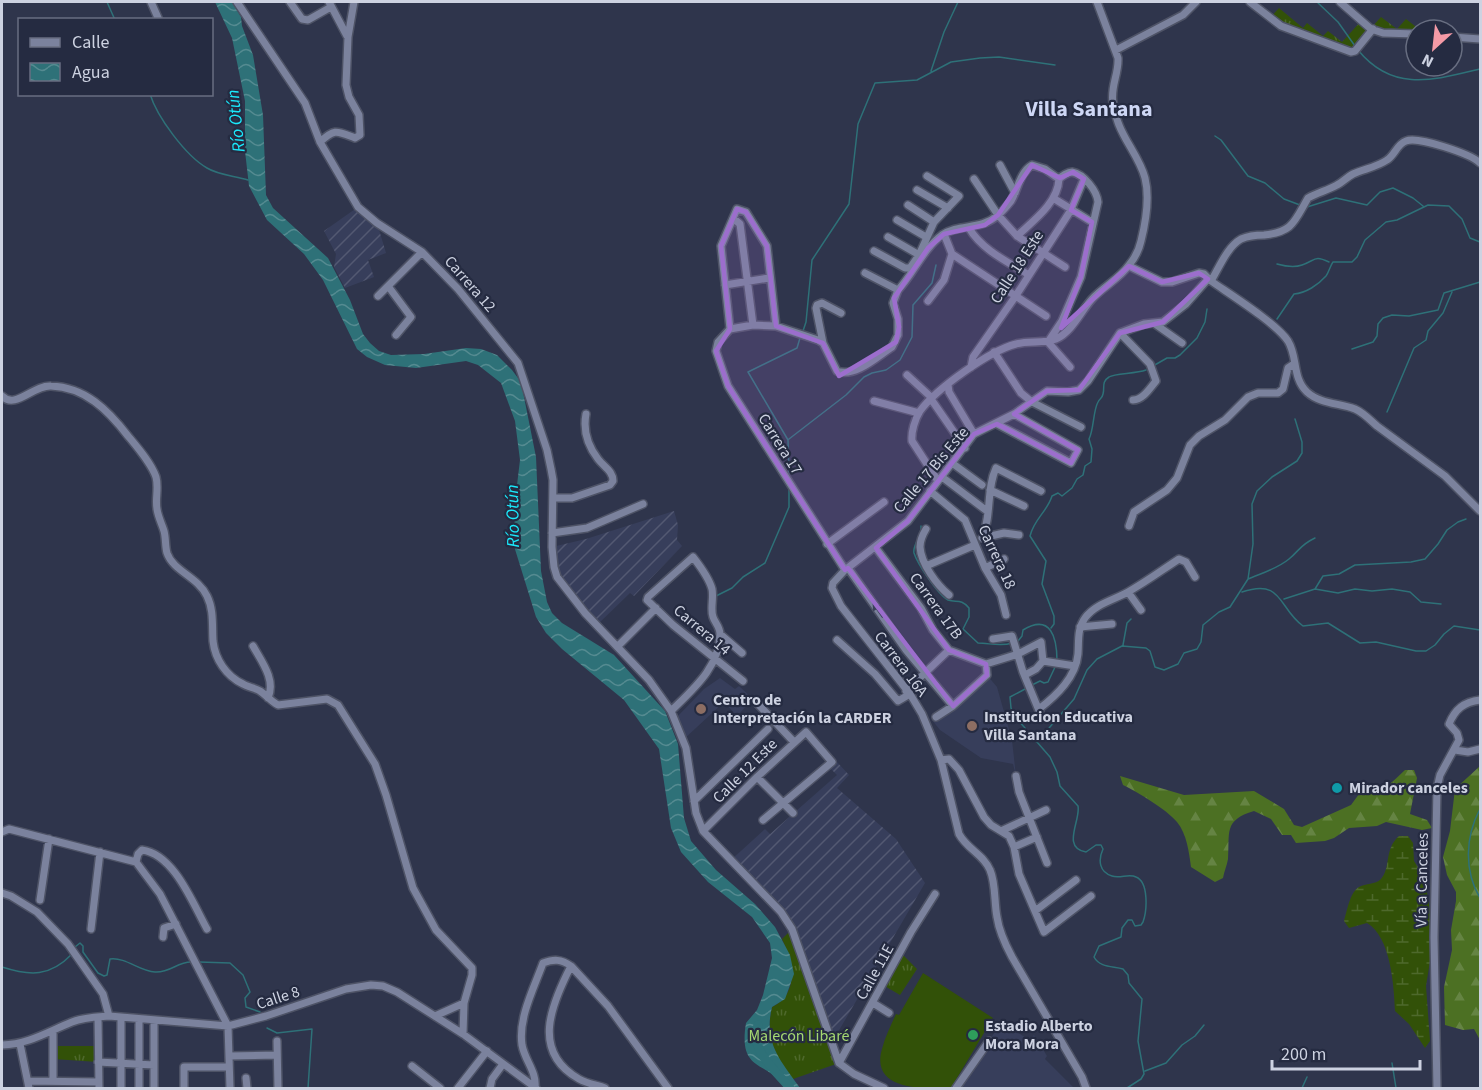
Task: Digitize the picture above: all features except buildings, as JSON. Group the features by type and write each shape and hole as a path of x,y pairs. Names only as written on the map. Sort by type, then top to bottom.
{"street":[{"path":"151,2 158,18"},
{"name":"Carrera 12","path":"237,2 305,103 320,142 358,207 422,252 458,289 518,363 547,450 553,480 552,533 554,567 557,577 578,605 650,680 671,711 686,748 694,801 703,831"},
{"path":"291,2 302,19 308,20 330,4 348,37"},
{"path":"320,142 336,131 355,138 360,135 359,115 348,97 346,85 348,37 354,2"},
{"path":"1116,50 1183,15 1196,2"},
{"path":"1250,2 1281,26 1353,52 1373,30"},
{"path":"1340,2 1373,30 1383,33 1404,34"},
{"path":"987,511 940,479 912,441 919,413 931,398 996,351 1017,343 1048,342 1058,338 1069,329 1092,299 1129,266 1140,244 1147,190 1138,162 1119,125 1113,99 1113,87 1119,67 1116,50 1100,3"},
{"path":"1464,38 1480,39"},
{"path":"1133,400 1142,397 1156,381 1150,364 1120,333 1144,324 1163,322 1174,316 1210,280 1233,245 1241,239 1281,233 1302,211 1308,198 1336,186 1351,175 1385,162 1407,140 1416,140 1455,151 1480,163"},
{"path":"1000,165 1015,193"},
{"path":"873,251 908,269 944,234 985,225 998,215 1010,203 1024,174 1032,165 1045,169 1059,179"},
{"path":"1017,236 1037,218 1053,198 1059,179 1069,172 1084,179 1097,195 1098,202 1081,277 1062,321 1048,342"},
{"path":"841,313 822,303 817,305 823,343 837,371 845,374 853,371 892,347 898,335 898,319 893,303 898,290 921,256 926,237 934,222 958,198 958,195 927,176"},
{"path":"974,179 998,215 1017,236 1065,267"},
{"name":"Calle 18 Este","path":"971,367 973,357 1071,210 1084,179"},
{"path":"917,190 948,208"},
{"path":"1053,198 1092,222"},
{"path":"908,205 934,222"},
{"path":"776,326 767,246 760,238 752,220 741,209 735,211 721,246 730,329 753,325 776,326 823,343"},
{"path":"733,218 740,224 753,325"},
{"path":"897,220 926,237"},
{"path":"969,228 975,238 986,247 1029,275"},
{"path":"944,234 952,254 1046,316"},
{"path":"888,237 921,256"},
{"path":"378,296 422,252"},
{"path":"928,301 944,280 952,254"},
{"path":"1129,266 1162,282 1172,282 1199,273 1204,274 1281,332 1290,344 1297,377 1307,392 1320,400 1356,410 1367,416 1377,426 1445,476 1480,511"},
{"path":"864,273 898,290"},
{"path":"725,285 769,278"},
{"path":"388,286 411,317 396,335"},
{"path":"1155,324 1182,343"},
{"name":"Carrera 17","path":"730,329 718,342 716,351 728,386 827,544 906,650 953,706"},
{"name":"Calle 17 Bis Este","path":"832,588 836,579 846,569 908,521 974,435 998,424 1047,391 1079,390 1088,381 1120,333"},
{"path":"984,340 996,351 1021,393 1032,402 1081,427"},
{"path":"1048,342 1070,367"},
{"path":"1129,526 1134,513 1167,490 1178,478 1190,446 1199,436 1226,420 1248,397 1258,393 1278,393 1283,389 1288,368 1294,364"},
{"path":"907,375 931,398 965,448"},
{"path":"948,385 949,392 974,435"},
{"path":"2,396 12,402 34,389 50,386 76,391 92,398 127,434 156,476 157,509 164,533 166,551 170,560 200,584 207,596 212,612 214,644 220,663 232,677 259,691 278,705 331,700 338,705 349,720 375,764 413,888 436,930 472,968 464,1003 463,1034"},
{"path":"874,401 919,413"},
{"path":"553,498 572,498 613,482 611,472 598,459 589,442 584,425 586,414"},
{"path":"998,424 1071,464 1078,450 1014,414"},
{"path":"952,463 982,485"},
{"path":"1019,535 1004,533 982,538 995,470 998,467 1041,491"},
{"path":"990,490 1024,506"},
{"name":"Carrera 18","path":"930,491 963,518 1001,595 1006,615"},
{"path":"827,544 884,502"},
{"path":"552,533 587,528 644,504"},
{"path":"926,529 920,544 927,566 940,588 949,596"},
{"path":"927,566 975,544"},
{"name":"Carrera 17B","path":"876,548 949,650 986,664"},
{"name":"Carrera 14","path":"720,634 718,624 713,617 712,590 693,557 647,598 714,660 743,681"},
{"path":"986,568 1004,559"},
{"path":"993,639 1012,636 1024,675 1039,711 1061,689 1075,666 1080,627 1090,613 1179,559 1186,562 1195,577"},
{"name":"Carrera 16A","path":"832,588 841,606 908,692 922,714 941,760 959,834 964,843 985,860 990,871 997,919 1003,938 1082,1077 1086,1089"},
{"path":"1128,592 1140,610"},
{"path":"618,646 656,608"},
{"path":"1080,627 1112,624"},
{"path":"671,711 704,676 714,660 720,634 742,653"},
{"path":"837,640 875,674 893,697 901,702 949,650"},
{"path":"936,717 953,706 987,675 986,664 1018,654 1041,642 1043,661 1036,669 1024,675"},
{"path":"253,646 269,676 272,690 268,699"},
{"path":"1043,661 1075,666"},
{"path":"1480,700 1463,705 1454,712 1449,724 1459,740 1455,750 1468,752 1480,748"},
{"path":"757,704 794,742"},
{"path":"694,801 768,729"},
{"name":"Calle 12 Este","path":"703,831 806,732 832,762 783,803"},
{"name":"Vía a Canceles","path":"1437,1089 1434,937 1437,788 1440,775 1455,750"},
{"path":"941,760 949,759 959,770 984,817 1009,836 1014,847 1019,874 1044,932 1091,896"},
{"path":"1016,776 1019,792 1047,863"},
{"path":"757,777 793,813"},
{"path":"763,820 783,803"},
{"path":"1001,831 1046,810"},
{"path":"2,832 9,829 136,861 160,894 228,1026 230,1089"},
{"path":"703,831 781,912 792,929 839,1063 854,1074 883,1088"},
{"path":"1014,847 1036,837"},
{"path":"40,900 50,839"},
{"path":"136,861 142,850 149,851 158,855 171,867 207,929"},
{"path":"91,929 100,852"},
{"path":"1035,911 1076,880"},
{"path":"2,893 37,912 68,944 103,994 109,1016"},
{"name":"Calle 11E","path":"839,1063 911,932 935,894"},
{"path":"163,937 165,925 176,924"},
{"path":"536,1088 536,1078 522,1045 522,1024 543,963 552,960 564,961 571,966 608,1006 668,1089"},
{"path":"571,966 557,993 548,1027 550,1045 557,1060 567,1071 586,1083 605,1089"},
{"name":"Calle 8","path":"2,1045 20,1044 74,1021 109,1016 228,1026 266,1016 346,988 371,985 383,986 397,992 463,1034 536,1088"},
{"path":"435,1016 464,1003"},
{"path":"873,1003 889,1013"},
{"path":"20,1044 28,1085 53,1082 99,1085 98,1017"},
{"path":"121,1089 122,1017"},
{"path":"139,1019 139,1089"},
{"path":"154,1021 154,1089"},
{"path":"52,1031 53,1082"},
{"path":"277,1041 278,1089"},
{"path":"956,1089 989,1041"},
{"path":"458,1089 487,1051"},
{"path":"229,1056 277,1055"},
{"path":"98,1062 154,1065"},
{"path":"490,1089 492,1079 503,1064"},
{"path":"412,1066 440,1089"},
{"path":"184,1089 184,1067 229,1067"},
{"path":"246,1078 247,1089"}],"highlighted area":[{"path":"1032,165 1060,178 1073,172 1084,179 1071,210 1092,222 1081,277 1061,328 1129,266 1162,282 1199,273 1208,279 1163,322 1120,333 1079,390 1047,391 1014,414 1078,450 1071,463 997,424 974,434 908,521 876,548 949,650 986,664 987,675 953,706 848,568 845,570 728,386 716,351 730,329 721,246 737,209 746,212 767,246 776,326 823,343 839,376 896,342 899,327 894,298 928,248 944,234 985,225 998,215"}],"shaded area":[{"path":"358,207 377,223 386,253 368,260 374,277 345,288 334,267 336,254 324,231"},
{"path":"674,511 678,525 677,540 682,546 634,596 630,593 597,625 557,577 552,547 586,539"},
{"name":"Institucion Educativa Villa Santana","path":"987,675 997,687 1012,740 1016,776 1013,764 981,758 940,730 932,720"},
{"name":"Centro de Interpretación la CARDER","path":"720,678 735,689 739,686 753,699 737,716 724,702 683,740 675,719 704,689"},
{"path":"837,762 849,775 837,788 896,839 925,883 831,1044 792,929 781,912 730,861 765,829 770,834 837,775 830,768"},
{"path":"1002,1022 1029,1040 1034,1035 1047,1056 1045,1059 1074,1088 956,1088"}],"green space":[{"path":"1279,8 1303,28 1307,23 1323,36 1328,31 1342,42 1362,20 1371,28 1381,17 1397,29 1404,21 1404,33 1373,30 1355,51 1270,18"},
{"path":"1480,766 1480,1040 1474,1029 1463,1030 1445,1025 1444,987 1452,950 1451,930 1456,892 1447,875 1443,857 1450,831 1455,789"},
{"path":"1405,770 1414,770 1417,778 1410,814 1427,820 1432,828 1422,830 1386,822 1377,826 1349,828 1325,841 1296,843 1291,835 1282,835 1271,819 1254,811 1233,823 1230,829 1228,859 1223,878 1215,882 1191,867 1185,838 1177,822 1159,807 1123,785 1120,776 1184,795 1254,791 1284,809 1294,825 1302,827 1351,805 1362,790 1369,785 1379,788 1388,785"},
{"path":"1399,836 1408,836 1413,843 1414,861 1424,877 1429,903 1432,949 1426,986 1430,1041 1425,1048 1409,1024 1395,1011 1390,963 1381,939 1367,923 1349,928 1344,921 1349,902 1356,889 1379,881 1384,875 1389,852"},
{"name":"Malecón Libaré","path":"792,929 839,1063 793,1079 781,1063 773,1046 770,1027 772,1007 787,994 790,985 791,967 782,939"},
{"path":"901,953 917,969 900,995 883,985"},
{"path":"923,973 993,1018 951,1088 913,1087 901,1084 891,1080 884,1073 880,1062 883,1045 896,1014 899,1015"},
{"path":"52,1046 98,1046 98,1062 53,1059"}],"water":[{"name":"Río Otún","path":"215,2 232,2 241,17 253,55 263,115 266,195 273,208 328,258 350,300 363,334 370,343 379,351 391,355 424,354 466,348 481,349 497,355 521,382 536,457 541,571 547,602 552,613 562,623 614,655 665,711 678,744 684,818 691,841 716,870 755,904 775,927 790,955 794,974 785,999 772,1007 770,1031 780,1060 800,1088 785,1088 778,1079 755,1063 746,1050 746,1023 757,1010 763,995 772,958 770,943 752,917 708,882 681,852 671,828 659,749 624,700 562,649 546,633 536,617 514,546 515,502 520,460 515,421 501,383 478,365 466,361 416,368 385,365 367,357 357,349 323,280 304,254 267,220 249,186 245,151 245,101 232,38"}],"waterway":[{"path":"107,2 114,18"},
{"path":"931,71 944,32 958,2"},
{"path":"1317,2 1338,22 1355,46"},
{"path":"1358,50 1371,64 1385,73 1400,78 1430,79 1480,69"},
{"path":"803,331 806,322 812,260 849,204 858,124 875,83 917,80 951,62 980,58 999,57 1055,65"},
{"path":"151,96 159,114 190,155 216,172 248,180"},
{"path":"1215,136 1221,140 1248,176 1265,183 1284,199 1300,205"},
{"path":"1307,207 1336,198 1367,205 1380,192 1393,188 1423,206"},
{"path":"1277,319 1294,294 1307,290 1319,282 1326,276 1333,262 1352,262 1365,240 1386,222 1397,220 1428,205 1449,206 1462,219 1470,238 1480,242"},
{"path":"1277,264 1296,266 1315,259 1329,262"},
{"path":"789,439 846,395 864,377 886,370 900,360 912,337 913,305 932,283 936,265"},
{"path":"1352,349 1373,342 1377,336 1378,324 1383,318 1438,310 1444,293 1480,282"},
{"path":"1387,412 1414,348 1426,340 1428,331 1443,313 1452,292"},
{"path":"1153,366 1167,358 1180,355 1197,338 1205,322 1207,309"},
{"path":"789,475 788,440 748,372 797,348 800,338"},
{"path":"1051,628 1054,624 1054,616 1042,584 1046,561 1030,536 1032,530 1052,496 1058,493 1062,496 1072,488 1077,479 1083,475 1085,466 1091,462 1092,449 1089,439 1096,406 1103,396 1105,381 1112,376 1146,370"},
{"path":"1037,742 1074,699 1087,670 1097,659 1122,646 1146,648 1150,651 1155,667 1164,670 1178,664 1184,653 1197,649 1201,642 1203,625 1219,612 1230,607 1248,579 1253,544 1252,504 1257,491 1272,477 1297,461 1302,453 1302,442 1295,419"},
{"path":"716,596 732,588 743,577 765,563 789,507 789,488"},
{"path":"1315,589 1323,576 1339,574 1355,565 1425,559 1447,530 1466,519"},
{"path":"921,526 921,532"},
{"path":"1248,579 1280,566 1303,545 1315,538"},
{"path":"918,539 914,553 934,586 948,600 961,602 969,608 969,617 963,629 978,643 999,645 1012,643"},
{"path":"1242,592 1255,589 1273,592 1303,626 1328,623 1360,643 1376,642 1426,651 1454,626 1480,630"},
{"path":"1284,599 1315,589 1338,593 1355,589 1372,591 1392,589 1410,592 1421,602 1441,604"},
{"path":"1123,645 1127,623 1131,619"},
{"path":"1018,641 1023,630 1040,624 1046,626 1054,637 1057,661"},
{"path":"1032,685 1040,681 1048,682 1056,665"},
{"path":"1027,688 1010,697 1011,708 1025,728 1028,737 1037,742 1050,757 1060,786 1078,806 1073,839 1075,845 1086,852 1096,845 1101,845 1103,849 1100,861 1104,872 1115,877 1136,877 1145,891 1145,911 1141,925 1135,926 1132,920 1128,920 1122,928 1121,937 1099,946 1094,957 1103,965 1123,969 1128,975 1129,983 1142,999 1138,1041 1144,1074 1141,1079 1127,1088"},
{"path":"1480,809 1471,831 1468,854 1471,877 1480,898"},
{"path":"75,947 80,943 83,946 83,952 98,973 104,976 107,975 110,959 122,960 155,972 191,962"},
{"path":"2,967 31,973 48,971 64,962 72,954"},
{"path":"199,962 230,963 243,975 250,992 245,998 246,1007 260,1012"},
{"name":"Río Otún","path":"758,1025 756,1034 760,1051 790,1088"},
{"path":"1145,1071 1166,1063 1204,1025"},
{"path":"267,1028 277,1033 312,1029 308,1088"},
{"path":"1392,1063 1396,1088"},
{"path":"1302,1088 1307,1077"}],"place":[{"name":"Centro de Interpretación la CARDER","path":"701,709"},
{"name":"Institucion Educativa Villa Santana","path":"972,726"},
{"name":"Mirador canceles","path":"1337,788"},
{"name":"Estadio Alberto Mora Mora","path":"973,1035"}],"district":[{"name":"Villa Santana","path":"1089,109"}]}
